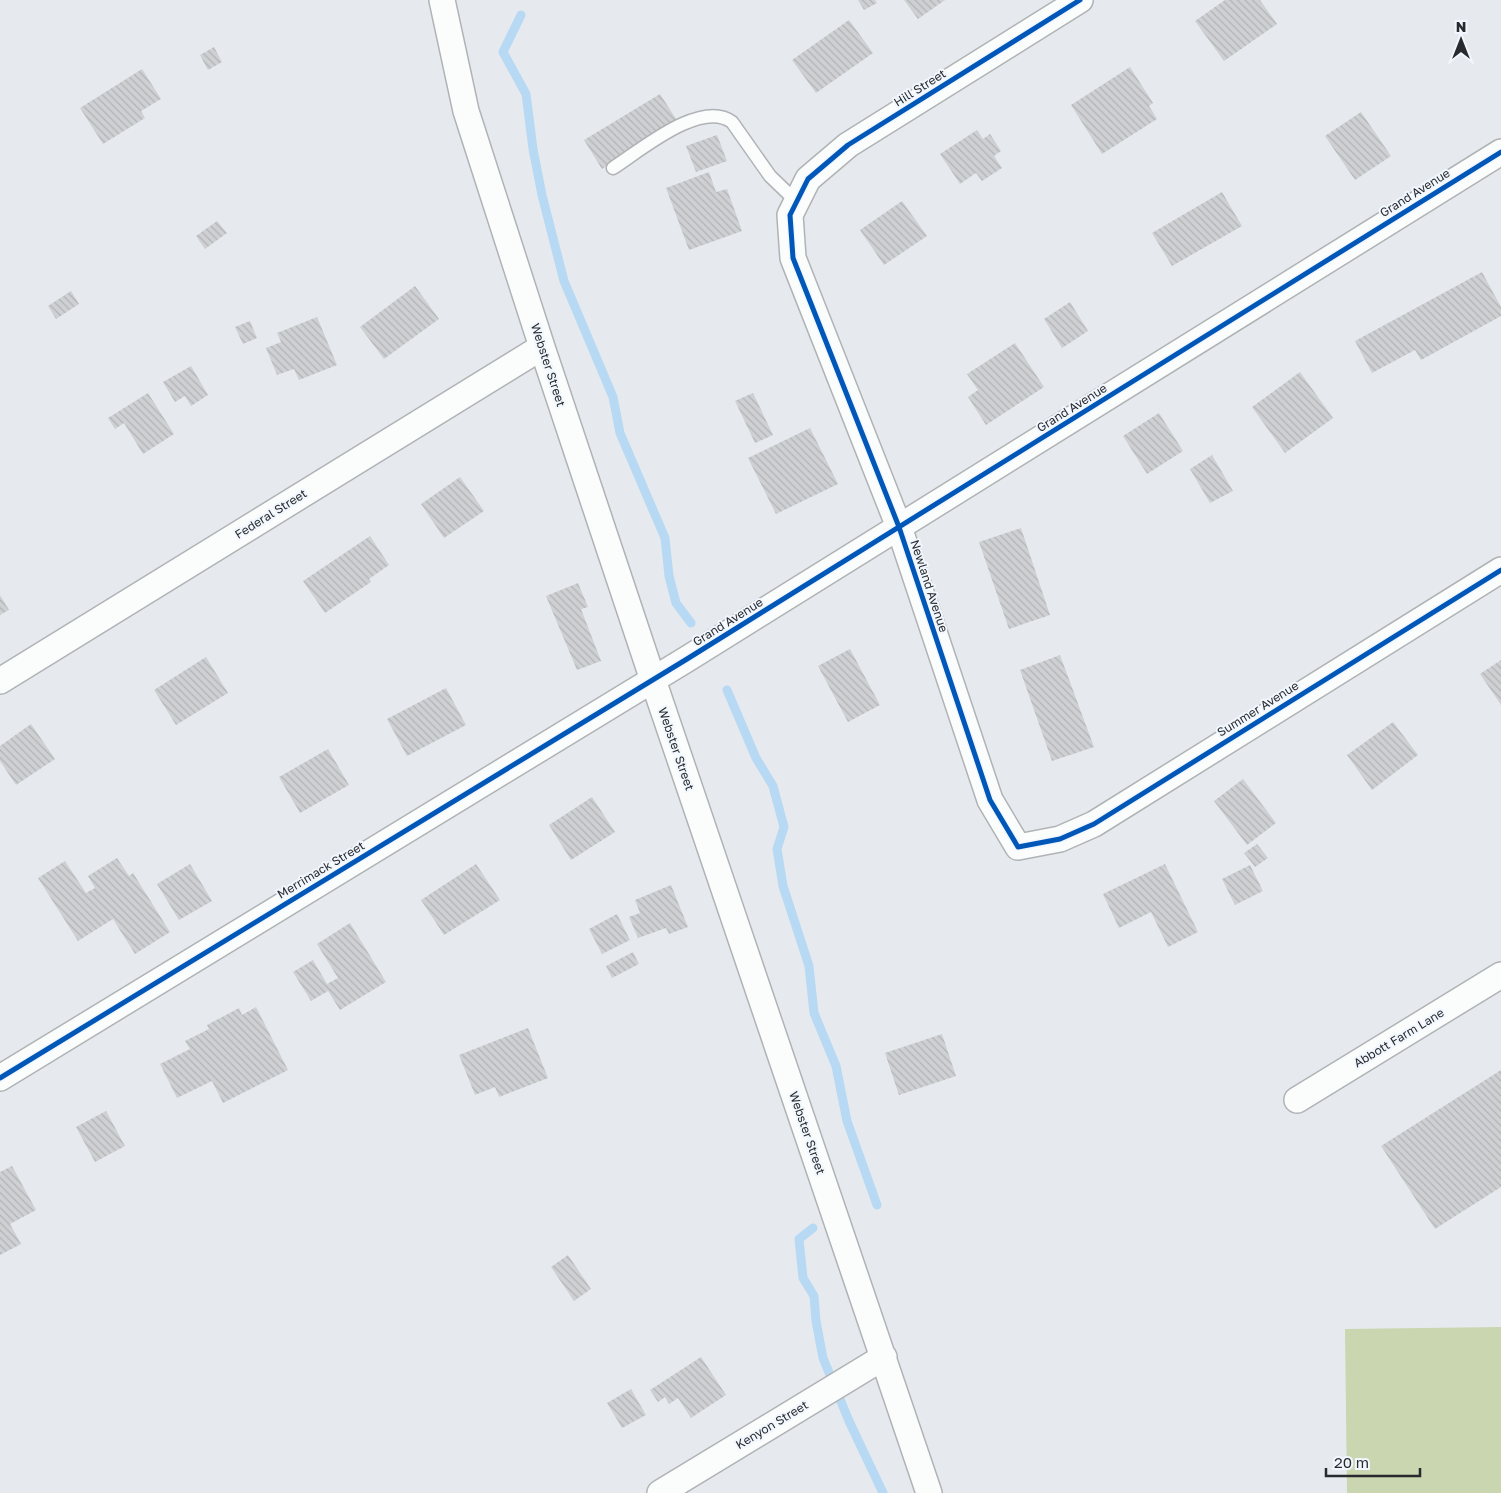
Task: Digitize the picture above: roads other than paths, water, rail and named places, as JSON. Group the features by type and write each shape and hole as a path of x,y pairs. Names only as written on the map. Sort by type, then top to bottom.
{"street":[{"name":"Webster Street","path":"442,0 466,111 542,347 652,680 929,1493"},
{"name":"Hill Street","path":"794,209 808,180 848,145 1080,0"},
{"name":"Grand Avenue","path":"652,680 1501,152"},
{"name":"Newland Avenue","path":"794,209 794,258 899,527 990,800 1018,847"},
{"name":"Federal Street","path":"0,681 542,347"},
{"name":"Summer Avenue","path":"1018,847 1060,839 1094,824 1501,570"},
{"name":"Merrimack Street","path":"0,1078 652,680"},
{"name":"Abbott Farm Lane","path":"1296,1100 1501,975"},
{"name":"Kenyon Street","path":"660,1493 884,1357"}],"lane":[{"path":"613,168 677,126 701,116 725,117 732,122 794,209"}],"waterway":[{"path":"521,15 503,52 526,94 533,149 542,195 564,281 613,397 620,433 665,538 669,576 676,603 691,623"},
{"path":"727,690 756,758 773,786 784,827 777,849 783,886 809,966 814,1013 836,1066 847,1121 877,1205"},
{"path":"813,1228 799,1239 803,1278 814,1296 816,1321 823,1358 849,1421 883,1493"}]}
